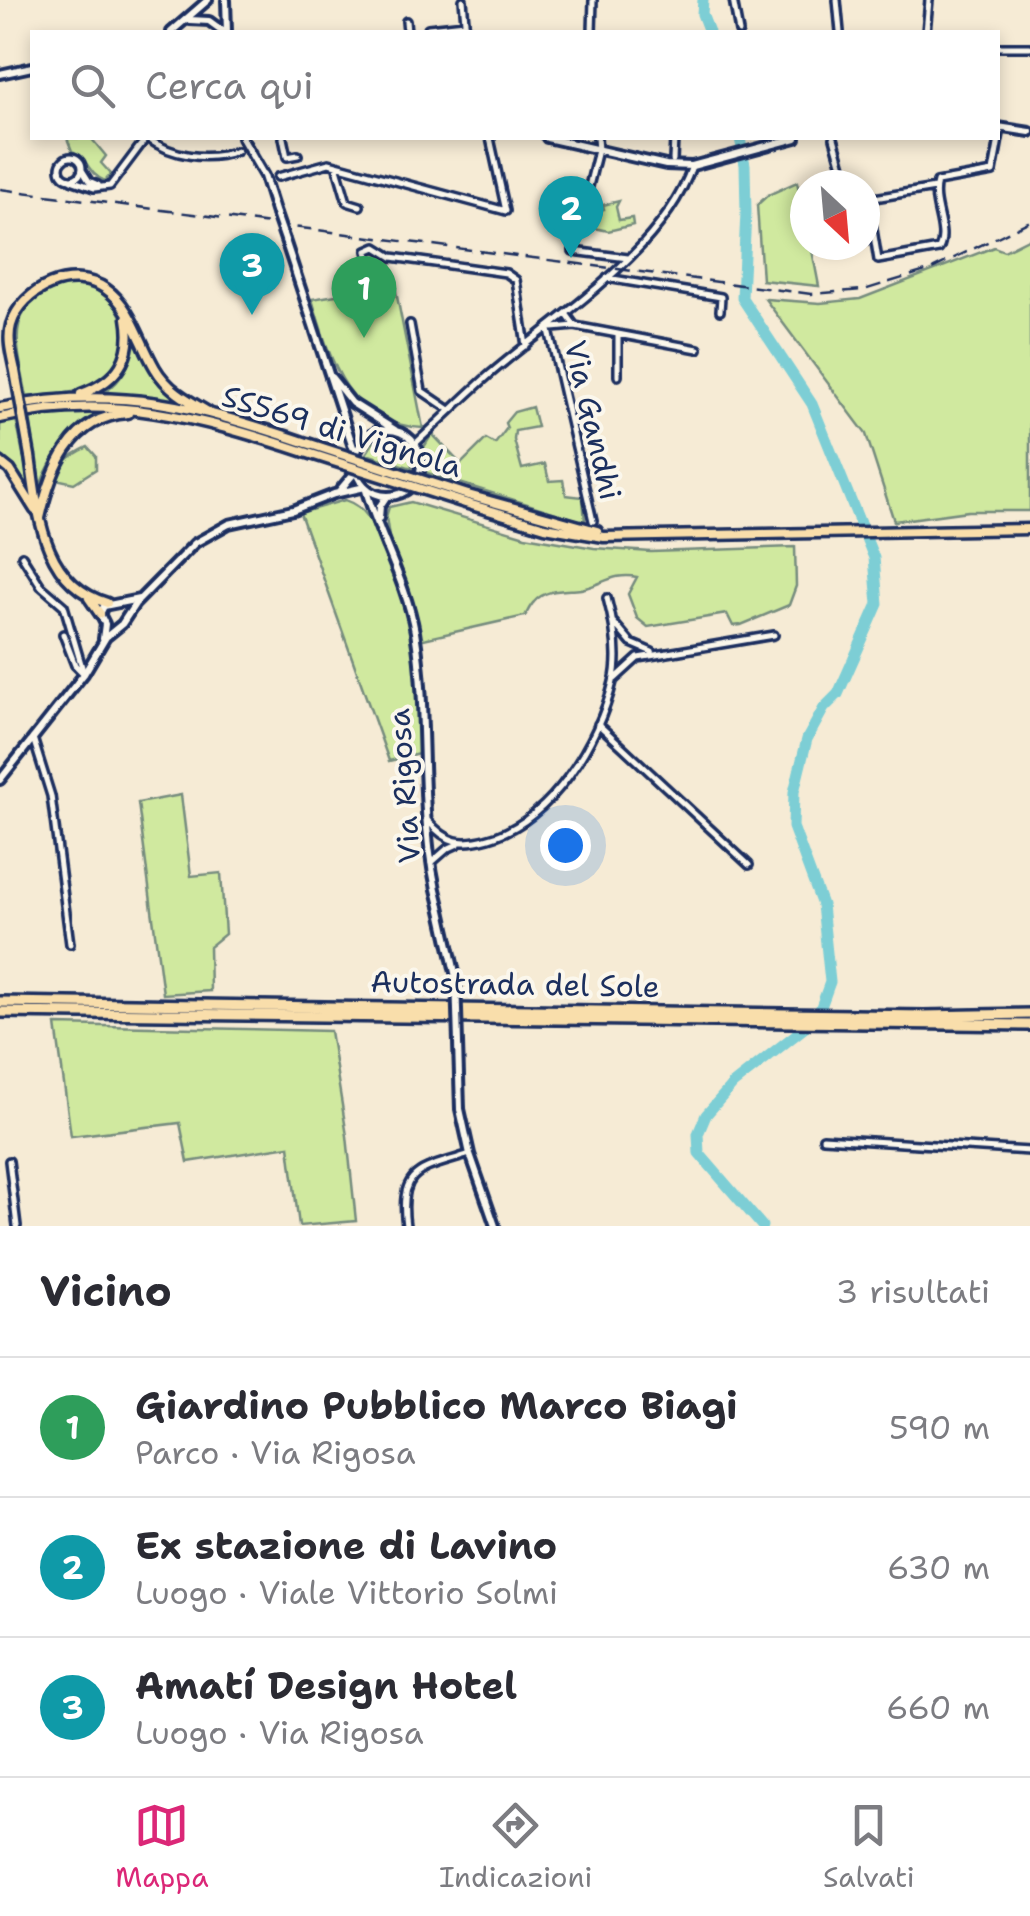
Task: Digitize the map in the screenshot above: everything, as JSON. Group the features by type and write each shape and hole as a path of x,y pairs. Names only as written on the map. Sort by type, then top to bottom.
{"highway":[{"path":"100,614 55,564 45,542 10,344 11,326 21,304 41,287 70,280 106,288 126,314 155,370 168,386 208,412"},
{"path":"77,396 115,378 121,368 128,356 126,314"},
{"name":"SS569 di Vignola","path":"0,408 77,396 150,400 208,412 306,448"},
{"name":"SS569 di Vignola","path":"0,418 95,406 159,410 306,448 466,499 598,532 666,536 1030,529"},
{"path":"40,518 50,476 59,456 76,435 98,420 118,413 159,410"},
{"path":"0,462 22,486 40,518"},
{"path":"86,595 107,603"},
{"name":"Autostrada del Sole","path":"0,1002 1030,1014"},
{"name":"Autostrada del Sole","path":"0,1012 1030,1025"}],"main road":[{"path":"172,30 208,0"},
{"path":"226,0 226,30"},
{"path":"184,22 209,20 223,30"},
{"path":"0,74 30,67"},
{"path":"1000,128 1030,132"},
{"path":"243,140 264,176 356,456 352,480 334,494"},
{"path":"556,140 666,165 692,166 789,140"},
{"path":"2,776 84,674 102,642 192,546 219,528 365,487 386,496 404,492 418,478 421,460 415,444 352,403 324,364"},
{"path":"356,456 362,443 374,434 399,432"},
{"path":"356,471 365,487"},
{"name":"Via Rigosa","path":"365,487 406,592 414,631 429,866 456,977 460,1109 470,1154 495,1226"},
{"path":"378,522 386,496"},
{"path":"102,642 104,624 100,614 107,603 140,598"},
{"path":"119,603 126,617"},
{"path":"104,624 116,628"}],"street":[{"path":"428,28 465,28 462,0"},
{"path":"592,30 594,0"},
{"path":"734,0 739,30"},
{"path":"837,0 840,30"},
{"path":"926,30 929,0"},
{"path":"406,21 407,30"},
{"path":"1000,47 1030,47"},
{"path":"106,188 89,180 76,159 64,160 61,172 72,180 106,188 116,182 146,140"},
{"path":"151,140 169,150 194,156 218,158 236,151"},
{"path":"284,140 288,156 298,155"},
{"path":"278,177 330,163 506,211 490,140"},
{"path":"597,140 573,251 628,258"},
{"path":"674,140 674,160"},
{"path":"835,140 846,170"},
{"path":"880,252 882,260 939,249 943,239 937,182 994,172 998,140"},
{"path":"336,164 347,202 360,206"},
{"path":"415,444 628,258 685,186 692,166"},
{"path":"72,180 82,170"},
{"path":"880,197 935,188"},
{"path":"369,258 367,250 376,247 392,257 506,273 516,280 526,346"},
{"path":"611,257 617,267"},
{"path":"606,278 722,297 720,311"},
{"path":"566,315 576,326"},
{"path":"410,324 422,391 451,410"},
{"path":"549,329 576,326 698,349"},
{"name":"Via Gandhi","path":"549,329 593,521"},
{"path":"618,334 618,376"},
{"path":"22,556 41,586 64,606 84,674"},
{"path":"607,598 613,621 614,681"},
{"path":"613,621 632,643 655,653"},
{"path":"64,634 75,665 84,674"},
{"path":"429,866 446,848 494,837 538,810 573,771 614,681 629,664 655,653 774,635"},
{"path":"597,723 749,865"},
{"path":"34,738 51,796 70,944"},
{"path":"425,817 448,839 460,844"},
{"path":"823,1138 1030,1150"},
{"path":"406,1226 402,1199 410,1179 470,1154"},
{"path":"10,1161 17,1226"},
{"path":"0,1173 11,1172"}],"green space":[{"path":"68,140 93,140 106,156 101,163 111,174 105,181 72,151"},
{"path":"790,185 790,260 814,260 819,286 762,280 757,205"},
{"path":"619,201 619,220 632,218 633,225 608,231 586,226 589,212"},
{"path":"1030,238 1030,511 968,511 894,521 866,434 765,299 820,303 860,299 994,247 1004,251"},
{"path":"375,250 389,256 423,428 397,424 359,402 335,366 312,299 372,289 366,257"},
{"path":"66,285 89,286 110,300 126,335 122,360 97,385 74,392 27,397 18,344 22,315 45,293"},
{"path":"133,331 159,380 184,401 102,394 127,367"},
{"path":"532,407 537,427 515,431 522,469 545,464 549,481 563,480 566,495 583,497 585,522 424,472 424,447 432,434 461,464 486,439 495,444 514,412"},
{"path":"108,412 65,443 50,463 39,489 30,417"},
{"path":"16,419 30,489 0,458 0,423"},
{"path":"387,439 405,446 412,468 366,454 373,443"},
{"path":"88,447 96,456 96,469 74,483 56,479 63,464"},
{"path":"345,500 365,513 381,548 390,544 386,517 389,507 411,502 525,536 594,548 651,552 795,547 796,586 789,605 741,625 733,626 727,614 648,627 637,618 628,594 637,577 622,576 581,589 544,594 525,616 419,640 423,753 389,761 300,513"},
{"path":"181,795 191,876 221,873 225,934 209,947 210,991 163,994 138,803"},
{"path":"56,1025 330,1031 356,1221 299,1226 289,1146 188,1162 180,1123 71,1136"}],"waterway":[{"path":"703,0 702,14 708,30"},
{"path":"740,140 746,212 742,298 812,404 874,558 878,604 838,694 824,708 807,739 794,792 793,827 822,905 830,982 817,1018 733,1084 706,1115 698,1134 699,1153 762,1226"}],"railway":[{"path":"0,189 811,294 864,290 932,269 1030,221"}],"place":[{"name":"Ex stazione di Lavino","path":"571,258"},
{"name":"Amatí Design Hotel","path":"252,315"},
{"name":"Giardino Pubblico Marco Biagi","path":"364,338"}]}
